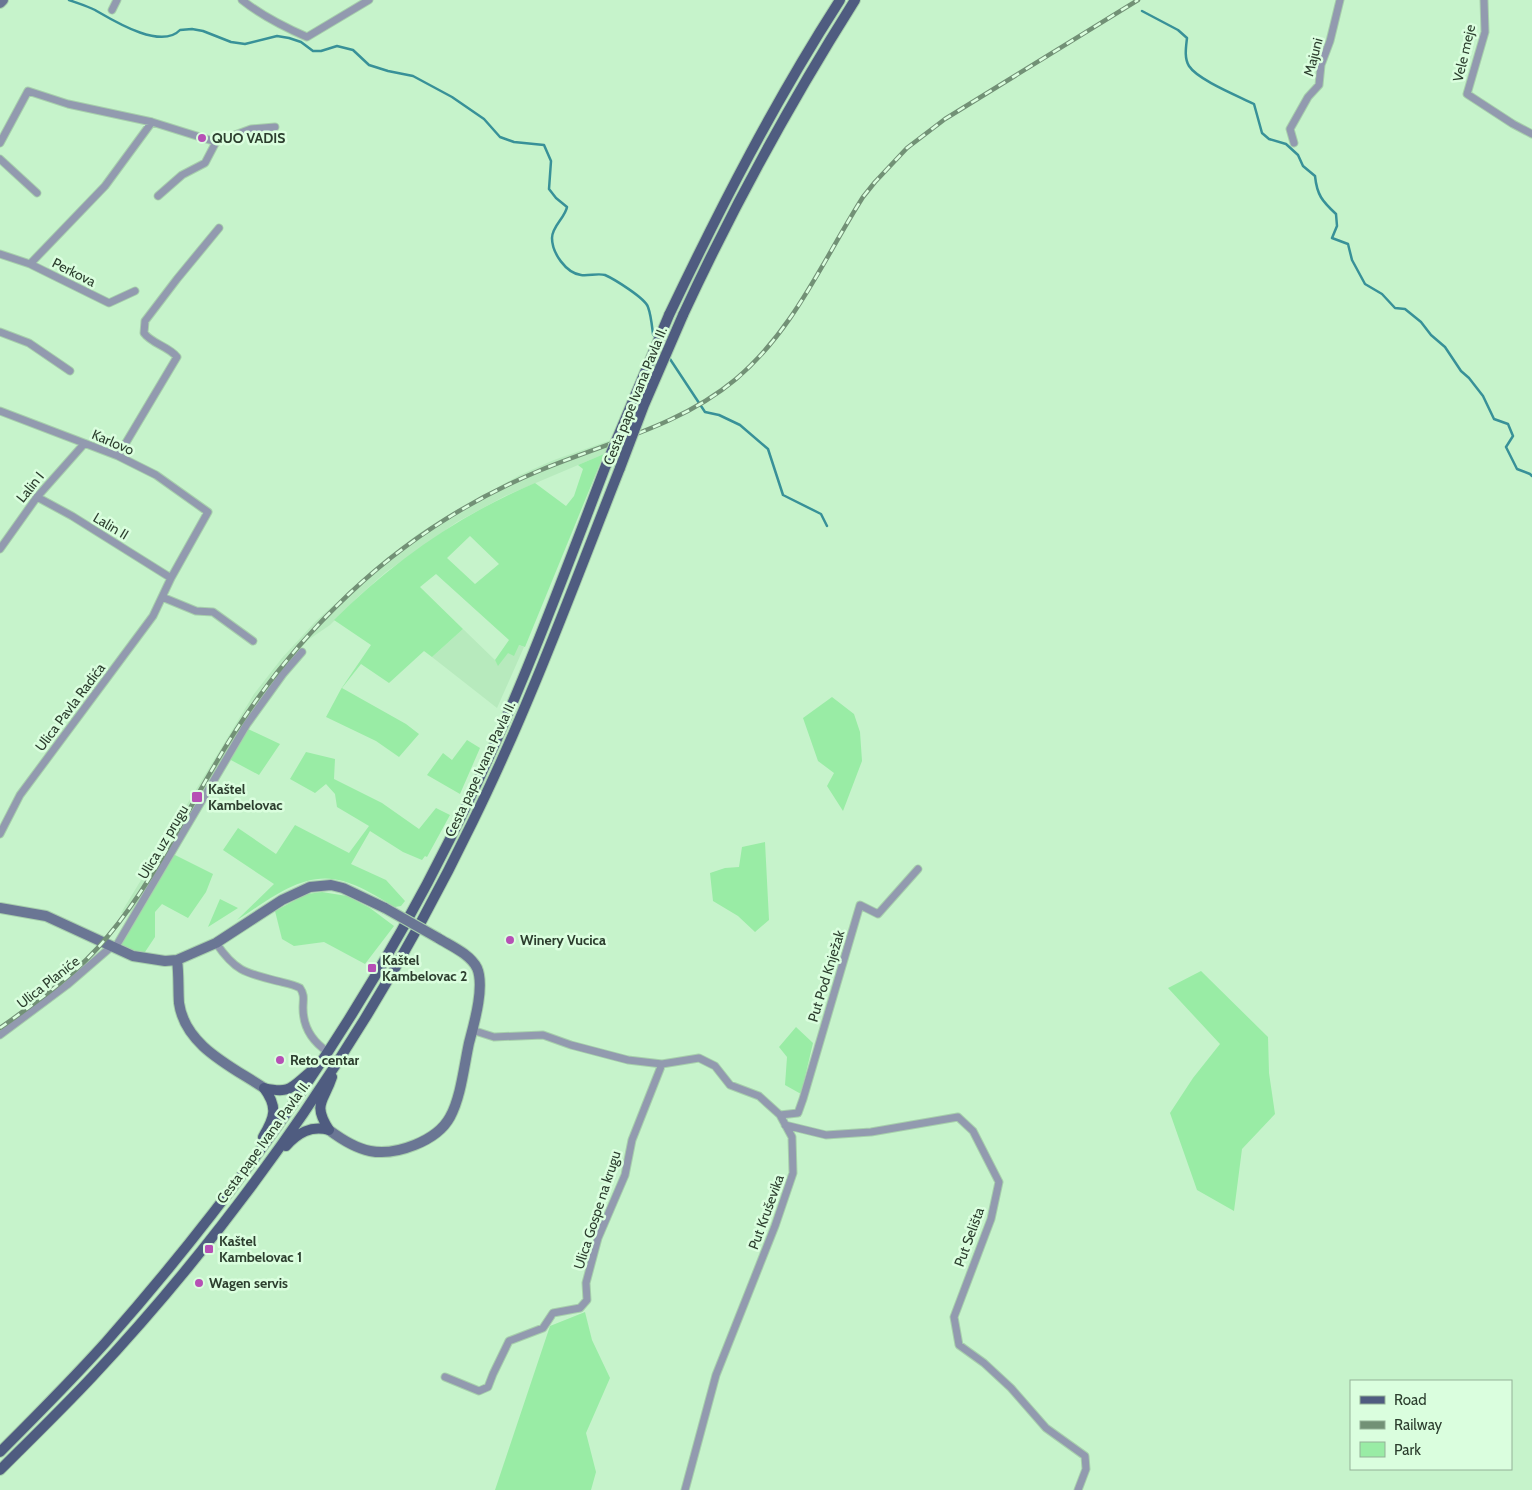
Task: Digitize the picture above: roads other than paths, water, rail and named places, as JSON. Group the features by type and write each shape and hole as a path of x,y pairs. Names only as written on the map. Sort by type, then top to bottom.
{"main road":[{"name":"Cesta pape Ivana Pavla II.","path":"0,1452 105,1344 176,1261 260,1152 356,1008 408,919 450,840 528,666 606,465 669,315 718,212 794,74 840,0"},
{"name":"Cesta pape Ivana Pavla II.","path":"0,1470 93,1376 156,1304 221,1225 274,1153 333,1067 407,948 472,822 506,751 539,674 644,405 682,315 764,151 855,0"},
{"path":"329,1130 323,1121 319,1106 320,1100 328,1088 333,1067"},
{"path":"264,1088 275,1090 291,1088 298,1085 310,1072 317,1069"},
{"path":"260,1152 263,1137 272,1121 274,1113 271,1098 264,1088"},
{"path":"274,1153 300,1133 315,1128 329,1130"}],"street":[{"path":"0,3 3,0"},
{"path":"112,10 117,0"},
{"path":"242,0 257,13 307,37 369,0"},
{"name":"Majuni","path":"1294,143 1290,129 1308,97 1319,85 1321,65 1330,41 1340,0"},
{"name":"Vele meje","path":"1484,0 1485,32 1467,94 1532,134"},
{"path":"0,143 28,92 68,104 152,122 216,142 251,129 275,127"},
{"path":"30,264 105,186 152,122"},
{"path":"158,196 182,175 206,163 216,142"},
{"path":"0,159 37,193"},
{"path":"118,456 177,357 172,351 148,339 144,333 145,321 219,228"},
{"name":"Perkova","path":"0,254 30,264 109,303 135,291"},
{"path":"0,332 29,343 70,371"},
{"name":"Karlovo","path":"0,411 118,456 156,475 208,512"},
{"name":"Lalin I","path":"0,549 37,497 84,444"},
{"name":"Lalin II","path":"37,497 72,516 171,578"},
{"name":"Ulica Pavla Radića","path":"0,834 20,795 153,616 171,578 208,512"},
{"path":"162,597 196,611 213,612 253,641"},
{"name":"Ulica uz prugu","path":"113,947 247,724 283,674 302,652"},
{"name":"Put Pod Knježak","path":"780,1115 798,1113 860,905 878,914 918,869"},
{"path":"0,908 46,916 113,947 145,959 165,962 177,960 216,943 282,900 310,887 331,885 343,888 385,908 468,956 477,968 480,983 455,1107 449,1119 422,1143 394,1151 370,1151 345,1141 329,1130"},
{"path":"216,943 226,958 244,972 300,988 304,994 303,1009 308,1030 318,1045 328,1052"},
{"name":"Ulica Planiće","path":"0,1035 67,985 113,947"},
{"path":"177,960 179,1003 184,1020 193,1036 204,1048 264,1088"},
{"name":"Put Kruševika","path":"472,1030 494,1037 543,1035 571,1045 628,1060 662,1064 699,1058 715,1066 730,1085 759,1096 780,1115 792,1137 793,1172 775,1226 716,1375 685,1490"},
{"name":"Ulica Gospe na krugu","path":"445,1377 479,1391 488,1387 509,1341 543,1328 553,1314 580,1308 587,1300 586,1283 598,1238 625,1175 632,1140 662,1064"},
{"name":"Put Selišta","path":"786,1126 826,1135 871,1132 958,1117 973,1131 998,1182 991,1220 954,1317 959,1345 1011,1388 1046,1428 1086,1456 1086,1469 1078,1490"}],"waterway":[{"path":"69,0 92,9 138,32 161,37 172,35 180,30 192,29 203,31 231,42 245,44 277,36 301,42 313,51 321,51 337,46 353,50 369,65 413,76 452,97 484,119 500,137 514,142 544,145 551,161 549,189 567,207 556,226 552,238 557,256 565,266 575,273 581,275 605,275 646,303 655,337"},
{"path":"1142,11 1178,30 1187,38 1186,60 1189,66 1209,82 1254,104 1262,133 1269,139 1286,144 1298,155 1303,166 1315,176 1321,197 1336,214 1337,226 1332,238 1348,244 1352,260 1365,284 1382,294 1395,308 1405,309 1421,322 1431,335 1445,347 1461,371 1483,396 1494,419 1508,424 1513,436 1506,447 1517,469 1532,476"},
{"path":"668,356 705,412 719,415 740,425 768,449 783,495 821,514 827,526"}],"railway":[{"path":"0,1028 71,974 108,936 152,874 230,740 260,695 311,633 370,575 439,523 489,494 541,470 643,432 667,421 691,409 736,379 775,339 806,293 863,197 907,148 945,119 1138,0"}],"place":[{"name":"QUO VADIS","path":"202,138"},
{"name":"Kaštel Kambelovac","path":"197,797"},
{"name":"Winery Vucica","path":"510,940"},
{"name":"Kaštel Kambelovac 2","path":"372,968"},
{"name":"Reto centar","path":"280,1060"},
{"name":"Kaštel Kambelovac 1","path":"209,1249"},
{"name":"Wagen servis","path":"199,1283"}]}
